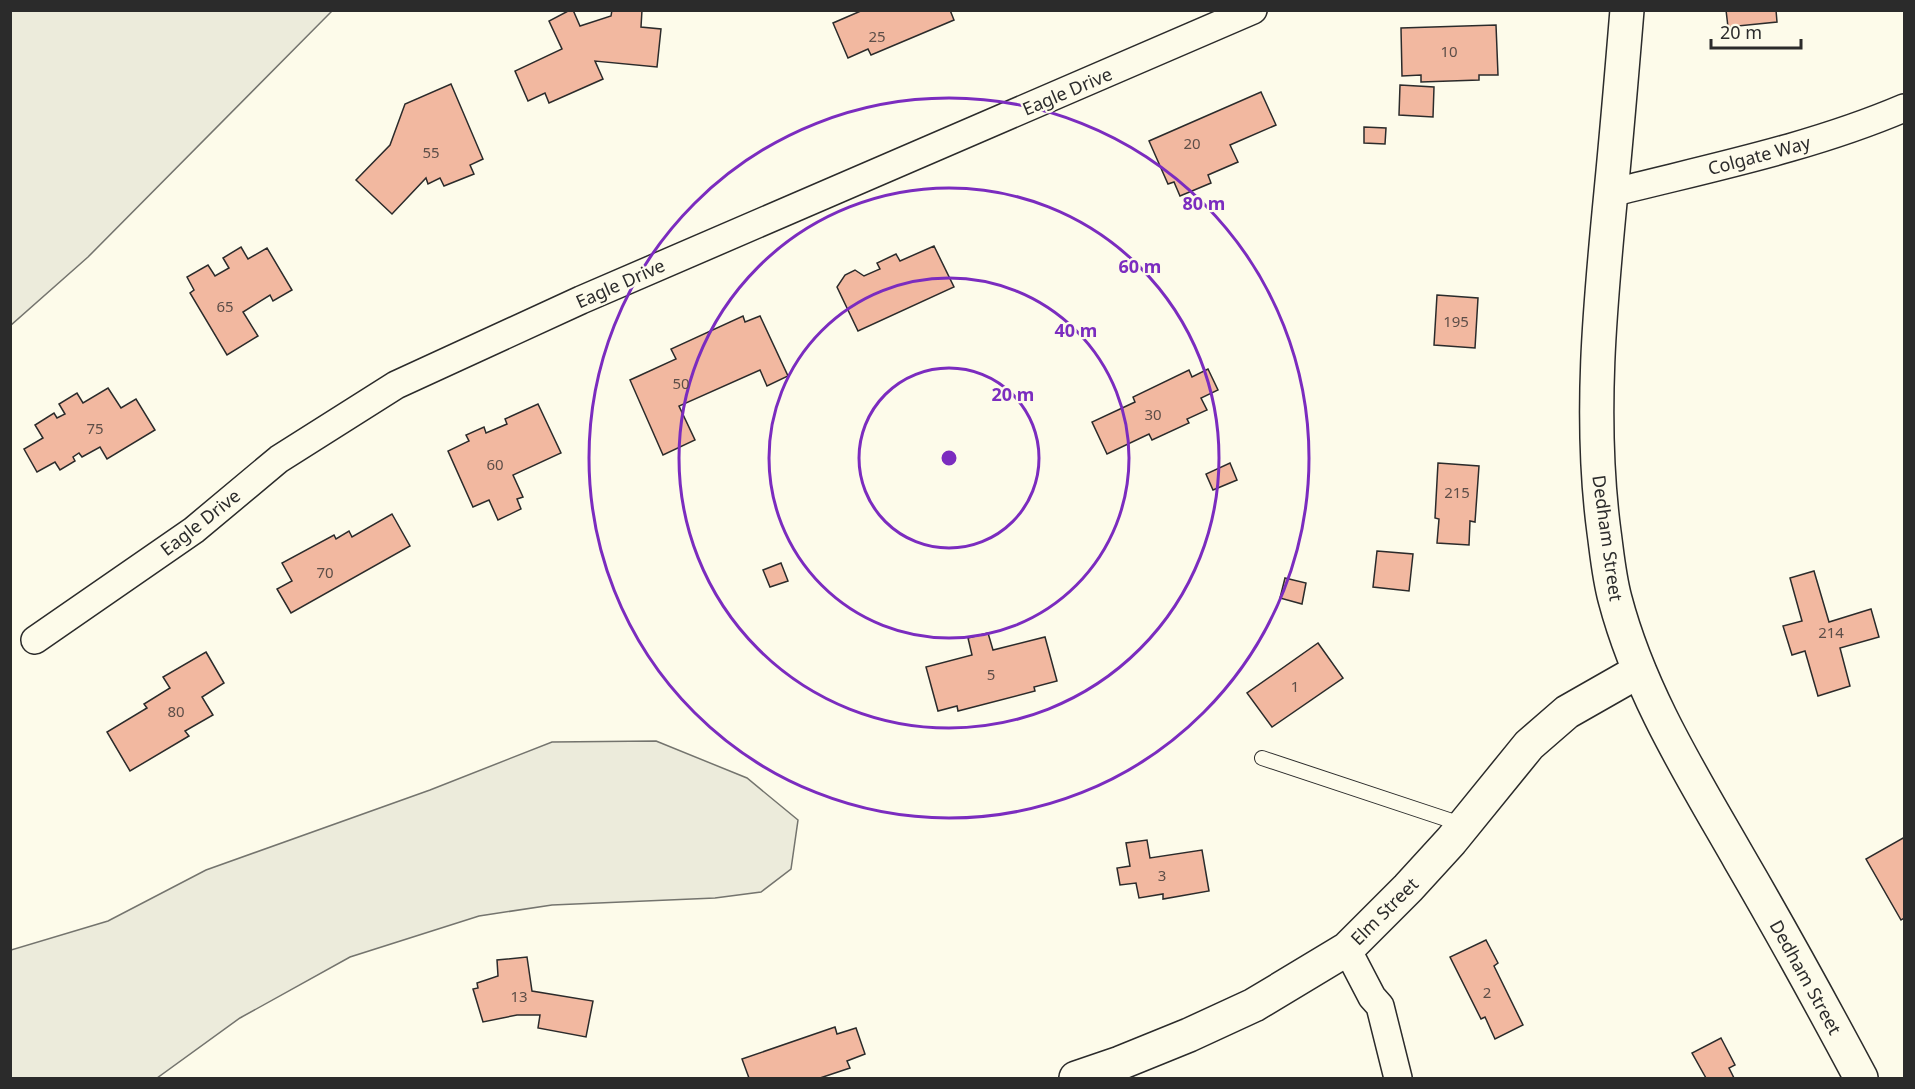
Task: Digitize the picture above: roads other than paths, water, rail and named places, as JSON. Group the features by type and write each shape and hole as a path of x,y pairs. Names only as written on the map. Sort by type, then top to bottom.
{"main road":[{"name":"Dedham Street","path":"1626,10 1602,278 1596,428 1600,502 1615,597 1639,671 1652,701 1685,765 1802,967 1861,1078"},
{"name":"Elm Street","path":"1076,1078 1189,1035 1254,1005 1347,949 1408,888 1464,825 1529,745 1567,712 1639,671"}],"street":[{"name":"Eagle Drive","path":"35,640 194,530 279,459 396,385 592,295 1253,10"},
{"name":"Colgate Way","path":"1611,193 1751,158 1842,132 1905,108"},
{"path":"1347,949 1372,997 1380,1006 1398,1078"}],"lane":[{"path":"1262,758 1464,825"}]}
